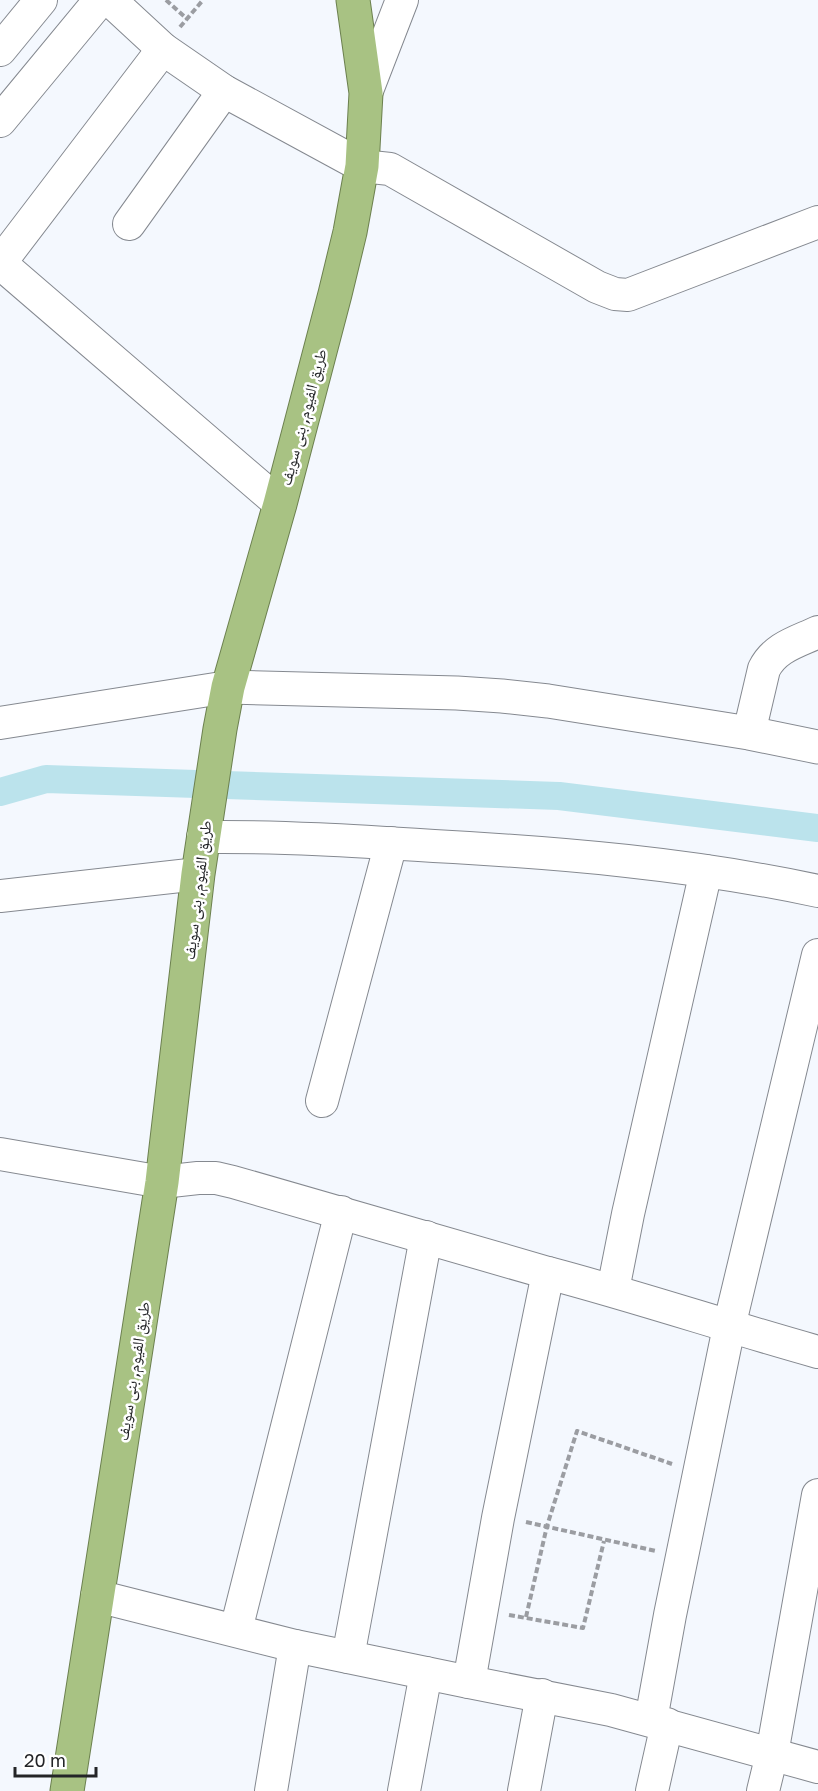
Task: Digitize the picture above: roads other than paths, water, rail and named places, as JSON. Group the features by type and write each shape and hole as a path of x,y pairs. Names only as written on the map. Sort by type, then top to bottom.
{"highway":[{"name":"طريق الفيوم, بنى سويف","path":"67,1791 162,1182 198,874 220,729 228,687 280,504 335,294 350,232 362,166 366,93 352,0"}],"street":[{"path":"0,50 41,0"},
{"path":"0,121 100,0"},
{"path":"110,0 163,49 224,91 362,166 390,169 597,287 615,294 628,295 818,222"},
{"path":"366,93 402,0"},
{"path":"163,49 0,263 280,504"},
{"path":"129,224 224,91"},
{"path":"749,733 764,669 768,661 775,652 818,632"},
{"path":"0,723 228,687 456,693 548,700 749,733 818,747"},
{"path":"204,831 512,850 633,860 752,877 818,891"},
{"path":"322,1101 391,843"},
{"path":"613,1290 628,1214 706,871"},
{"path":"0,896 198,874"},
{"path":"652,1791 659,1722 682,1557 729,1327 818,955"},
{"path":"0,1154 162,1182 216,1178 613,1290 729,1327 818,1352"},
{"path":"236,1630 341,1212"},
{"path":"348,1657 426,1237"},
{"path":"469,1682 498,1518 548,1273"},
{"path":"763,1791 772,1754 818,1495"},
{"path":"98,1596 295,1646 542,1695 659,1722 818,1767"},
{"path":"271,1791 295,1646"},
{"path":"404,1791 426,1673"},
{"path":"524,1791 542,1695"}],"waterway":[{"path":"0,792 46,779 559,796 818,828"}]}
